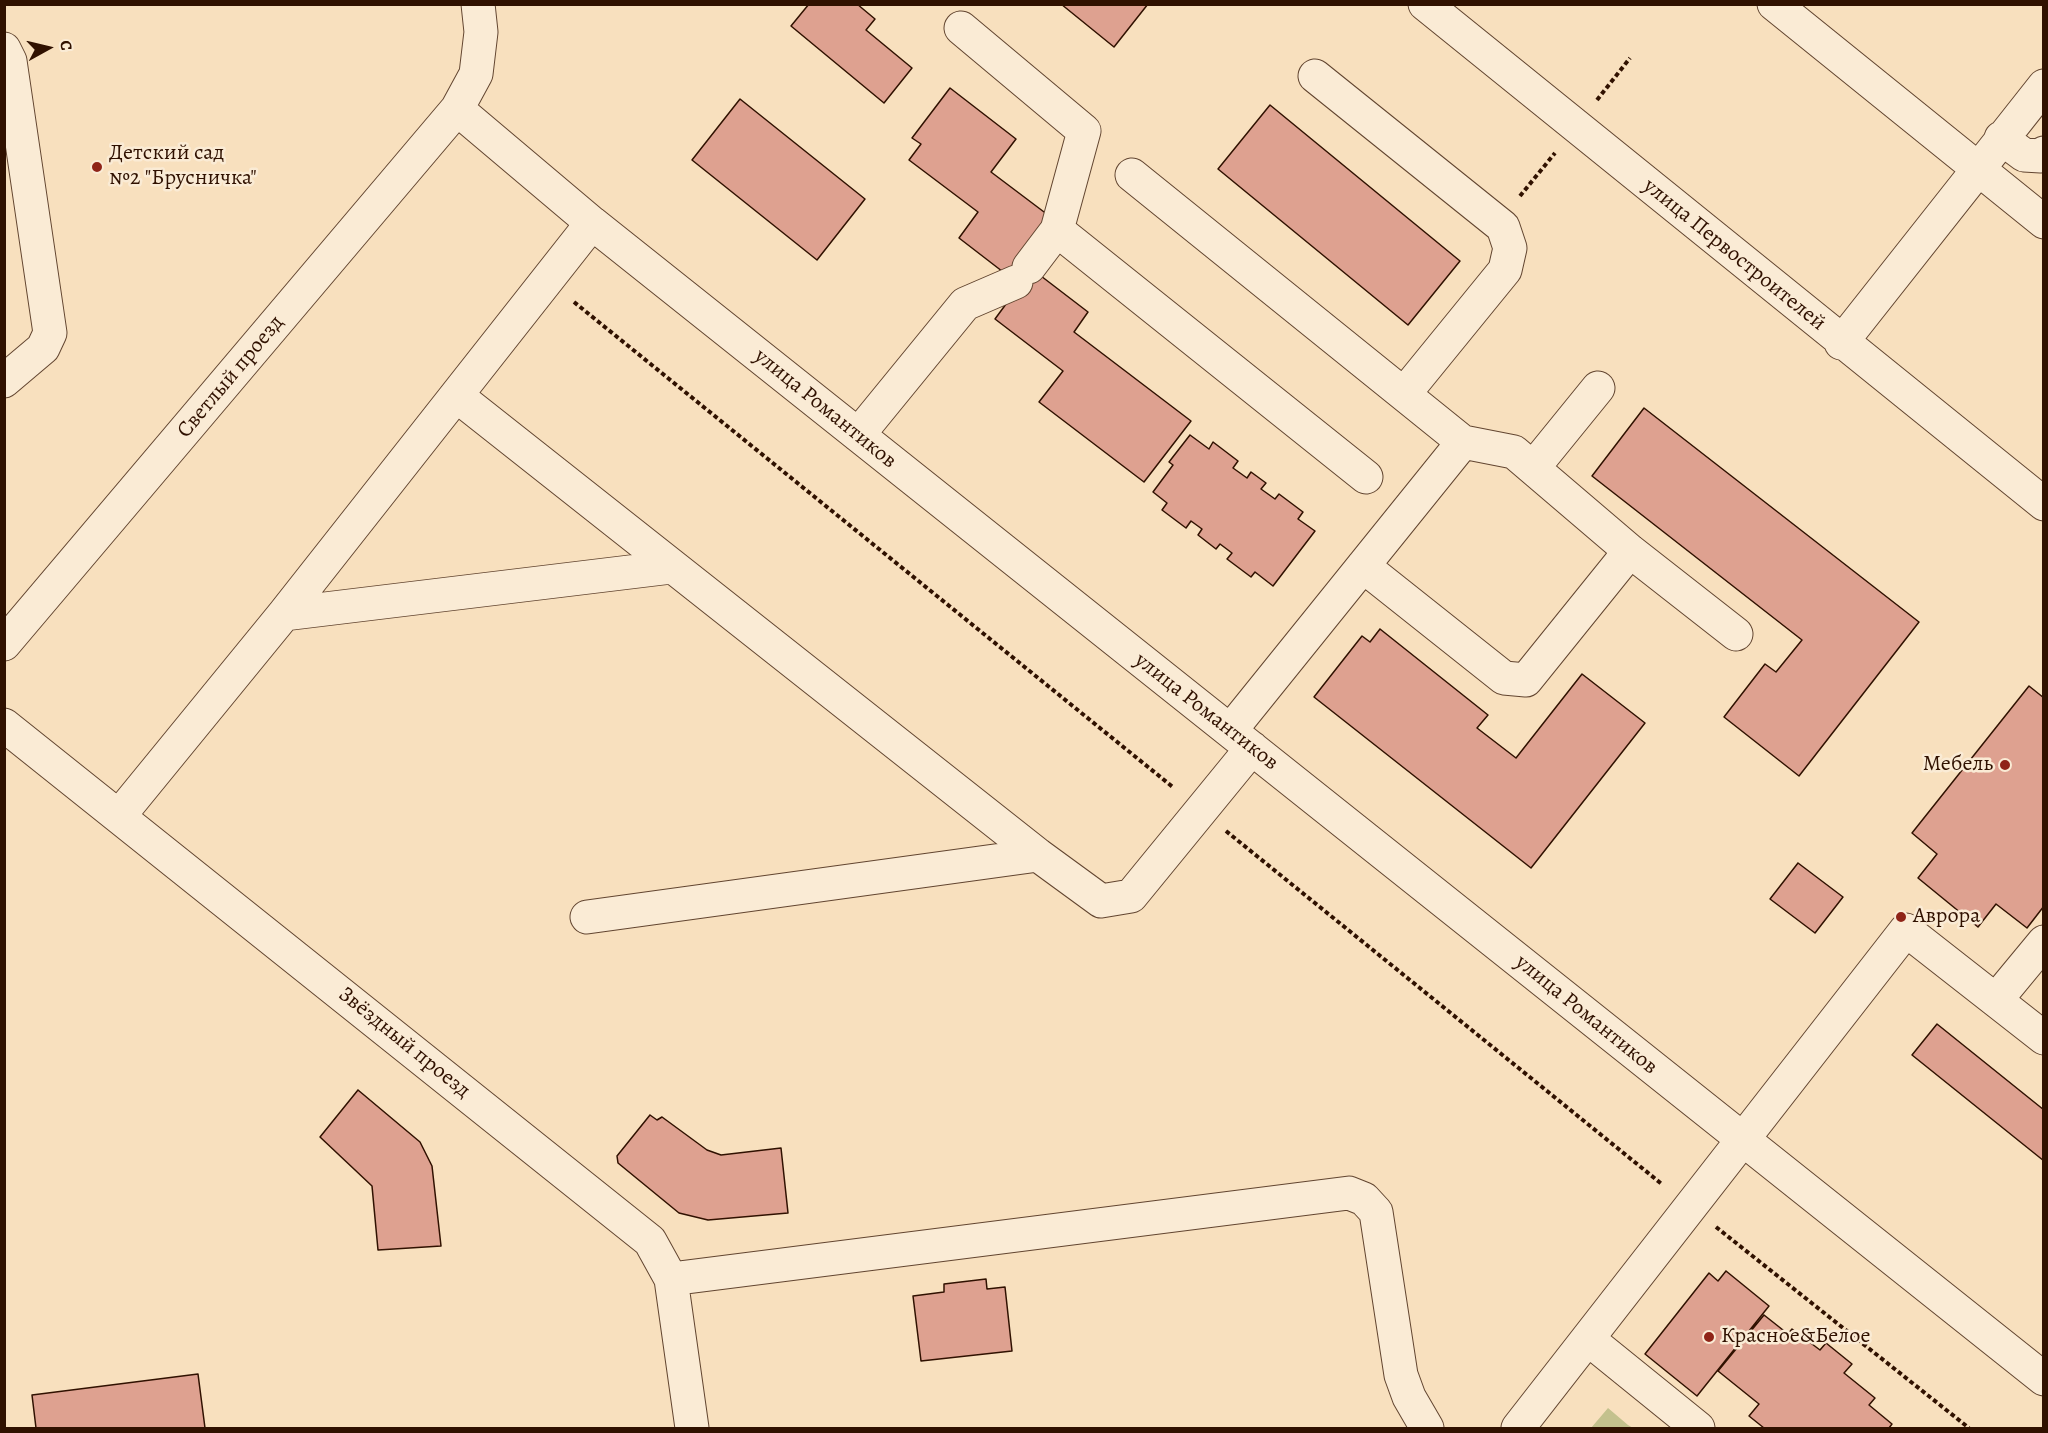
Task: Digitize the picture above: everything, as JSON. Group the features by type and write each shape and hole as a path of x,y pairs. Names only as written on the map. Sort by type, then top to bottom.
{"street":[{"path":"457,109 476,74 481,32 478,4"},
{"name":"улица Первостроителей","path":"1425,4 1840,343 2043,504"},
{"path":"1774,4 2043,222"},
{"path":"858,435 965,304 1022,275 1057,230 1084,131 960,28"},
{"path":"4,49 10,61 50,333 43,348 4,381"},
{"path":"1315,76 1503,227 1510,248 1505,270 1404,394"},
{"path":"1840,343 2043,86"},
{"name":"улица Романтиков","path":"457,109 592,223 2043,1379"},
{"name":"Светлый проезд","path":"4,644 457,109"},
{"path":"2001,138 2024,155 2041,156 2043,153"},
{"path":"1132,175 1463,442 1514,452 1630,551 1736,634"},
{"path":"119,816 284,615 592,223"},
{"path":"1057,230 1366,477"},
{"path":"1533,468 1598,388"},
{"path":"457,396 1038,855 1101,901 1131,896 1201,810 1241,740 1363,566 1463,442"},
{"path":"1363,566 1504,678 1526,680 1630,551"},
{"path":"284,615 671,567"},
{"name":"Звёздный проезд","path":"4,725 650,1241 671,1280 692,1428"},
{"path":"587,917 1038,855"},
{"path":"1518,1428 1906,930 2043,1038"},
{"path":"1996,1000 2043,942"},
{"path":"671,1280 1348,1193 1364,1199 1376,1212 1401,1375 1408,1397 1427,1428"},
{"path":"1588,1339 1698,1428"}],"path":[{"path":"548,280 1691,1208 1969,1428"}],"shaded area":[{"path":"1608,1408 1628,1425 1633,1428 1591,1428"}],"building":[{"path":"809,4 857,4 875,19 866,30 912,68 884,103 791,26"},
{"path":"1061,4 1148,4 1114,47"},
{"path":"950,88 1016,139 991,172 1056,221 1024,263 1088,312 1074,332 1191,421 1144,482 1039,402 1063,371 995,319 1020,285 959,238 978,212 909,160 921,144 912,138"},
{"path":"740,99 865,199 817,260 692,160"},
{"path":"1270,105 1460,261 1408,325 1218,169"},
{"path":"1644,408 1919,622 1799,776 1724,717 1765,664 1776,672 1802,640 1592,476"},
{"path":"1190,435 1209,449 1213,442 1238,461 1233,468 1247,478 1251,472 1266,483 1261,489 1275,499 1279,494 1303,512 1298,519 1315,531 1273,586 1255,572 1251,577 1227,559 1232,553 1220,544 1216,549 1198,535 1202,529 1191,521 1186,528 1162,510 1167,503 1153,492 1173,465 1169,462"},
{"path":"1380,629 1488,715 1477,728 1516,758 1582,674 1645,723 1531,868 1314,697 1362,636 1370,642"},
{"name":"Мебель","path":"2029,686 2044,698 2044,906 2027,928 1996,904 1978,927 1918,878 1937,854 1912,833"},
{"path":"1798,863 1843,897 1815,933 1770,899"},
{"path":"1937,1024 2044,1110 2044,1161 1912,1055"},
{"path":"358,1090 420,1142 432,1166 441,1246 378,1250 372,1186 320,1137"},
{"path":"650,1115 657,1120 662,1117 707,1150 721,1155 781,1148 788,1213 708,1220 679,1213 618,1163 617,1156"},
{"path":"1726,1271 1769,1306 1697,1396 1645,1354 1709,1273 1718,1281"},
{"path":"986,1279 987,1289 1005,1287 1012,1351 921,1361 913,1296 944,1292 944,1284"},
{"path":"1764,1315 1788,1334 1792,1329 1820,1350 1826,1343 1852,1364 1844,1373 1875,1398 1869,1405 1892,1424 1889,1428 1764,1428 1749,1416 1759,1404 1718,1371"},
{"path":"198,1374 205,1428 36,1428 32,1395"}],"place":[{"name":"Детский сад №2 \"Брусничка\"","path":"97,167"},
{"name":"Мебель","path":"2005,765"},
{"name":"Аврора","path":"1901,917"},
{"name":"Красное&Белое","path":"1709,1337"}]}
